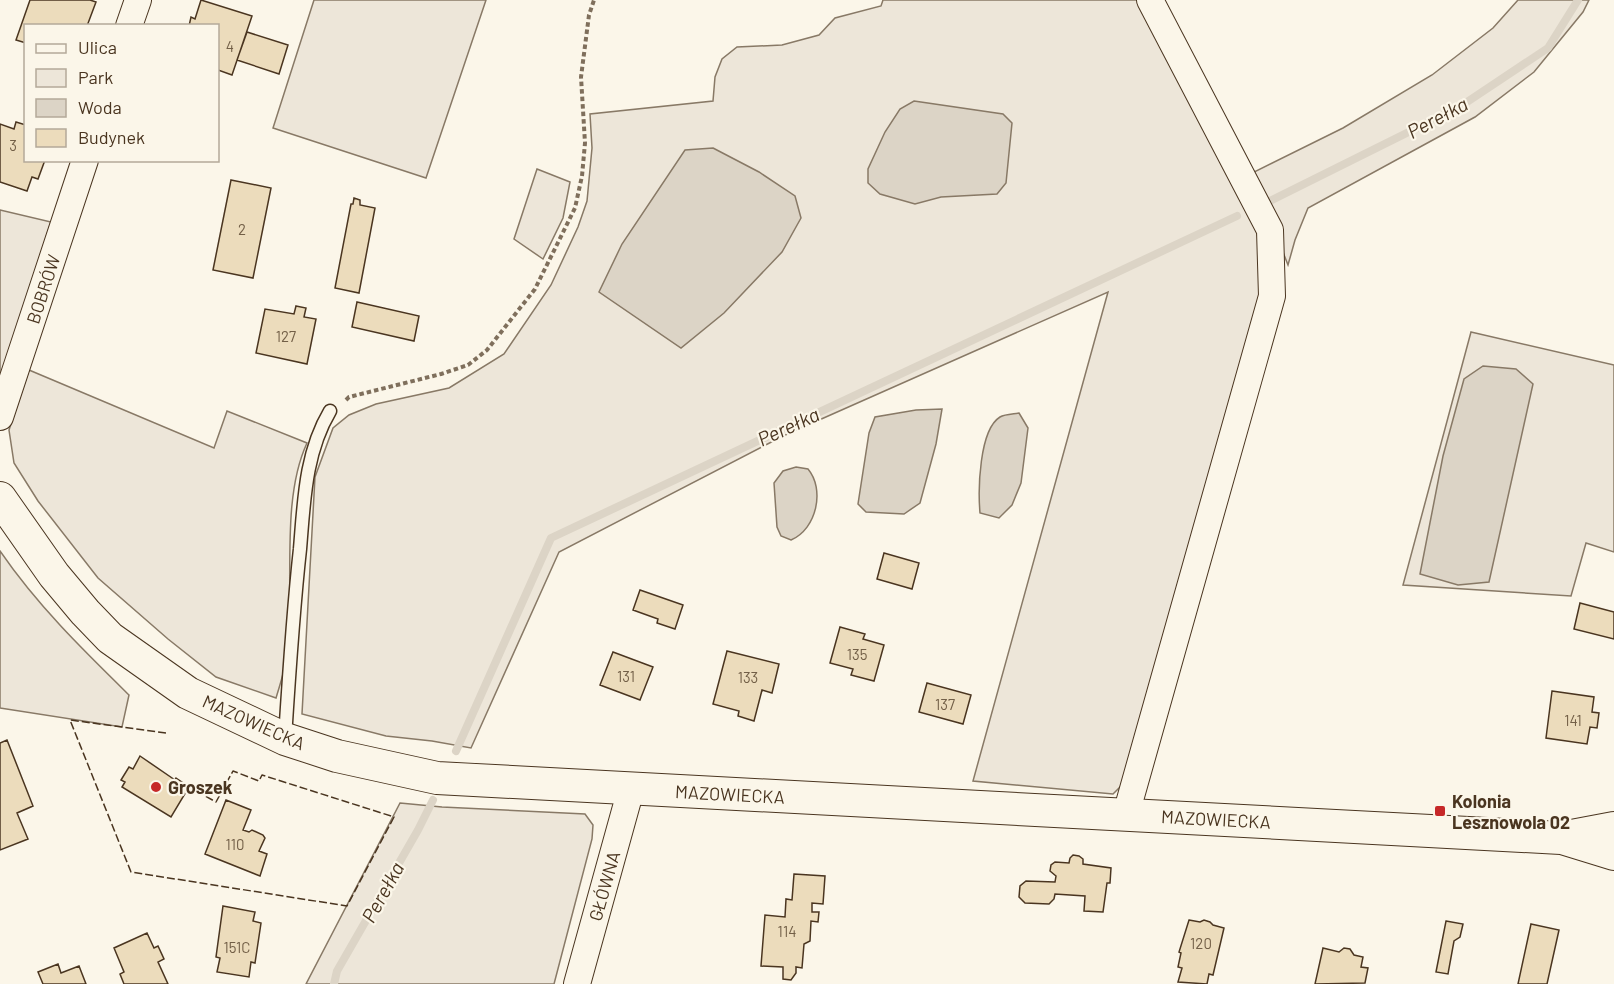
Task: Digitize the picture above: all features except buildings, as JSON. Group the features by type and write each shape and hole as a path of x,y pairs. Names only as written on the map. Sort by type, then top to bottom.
{"street":[{"path":"130,24 138,0"},
{"path":"1126,814 1272,296 1270,230 1150,0"},
{"name":"BOBRÓW","path":"0,417 84,162"},
{"name":"MAZOWIECKA","path":"0,498 54,575 110,638 188,693 285,739 337,756 437,778 1561,838 1614,854"},
{"name":"GŁÓWNA","path":"577,984 631,789"},
{"name":"MAZOWIECKA","path":"1561,838 1614,828"}],"lane":[{"path":"285,739 294,606 307,473 322,425 330,411"}],"path":[{"path":"330,411 349,397 468,365 487,350 535,289 575,208 582,176 585,143 581,77 589,15 594,0"}],"green space":[{"path":"314,0 486,0 426,178 273,128"},
{"path":"883,0 1141,0 1256,221 1264,295 1124,783 1113,794 973,781 1108,292 783,436 559,552 471,748 386,736 302,714 315,477 333,428 349,415 376,404 449,388 504,354 551,285 578,227 587,201 592,148 590,114 713,101 715,77 722,59 737,47 782,45 819,35 835,18 881,6"},
{"path":"1518,0 1589,0 1583,12 1534,72 1475,117 1308,208 1288,265 1252,173 1343,128 1432,75 1493,28"},
{"path":"537,169 570,182 563,218 543,259 514,239"},
{"path":"0,210 51,222 0,379"},
{"path":"1471,332 1614,365 1614,552 1586,543 1571,596 1403,585"},
{"path":"29,370 214,448 227,411 307,443 294,491 291,518 287,653 276,698 216,677 168,639 98,578 38,501 14,463 9,430"},
{"path":"0,551 45,608 129,695 122,727 0,708"},
{"path":"400,803 585,814 593,825 592,839 554,984 306,984"}],"water":[{"path":"914,101 1003,114 1012,123 1006,183 997,194 941,197 915,204 880,194 868,183 868,169 885,132 900,109"},
{"path":"713,148 759,172 795,196 801,218 782,252 724,313 681,348 599,292 622,244 685,150"},
{"path":"1483,366 1516,369 1533,384 1489,582 1458,585 1420,574 1443,456 1464,379"},
{"path":"942,409 936,444 920,503 904,514 866,512 858,504 869,433 875,417 916,410"},
{"path":"1019,413 1028,428 1021,483 1012,505 999,518 980,513 981,461 988,434 1000,417"},
{"path":"796,467 808,469 813,477 817,497 816,508 807,527 791,540 781,536 777,527 774,483 783,471"}],"waterway":[{"name":"Perełka","path":"1270,201 1461,106 1548,48 1578,0"},
{"name":"Perełka","path":"456,751 551,538 1237,216"},
{"name":"Perełka","path":"334,984 337,971 433,800"}],"fence":[{"path":"166,733 70,720 131,872 347,906 394,817 262,775 259,781 233,771 216,802 189,787"}],"place":[{"name":"Groszek","path":"156,787"},
{"name":"Kolonia Lesznowola 02","path":"1440,811"}]}
